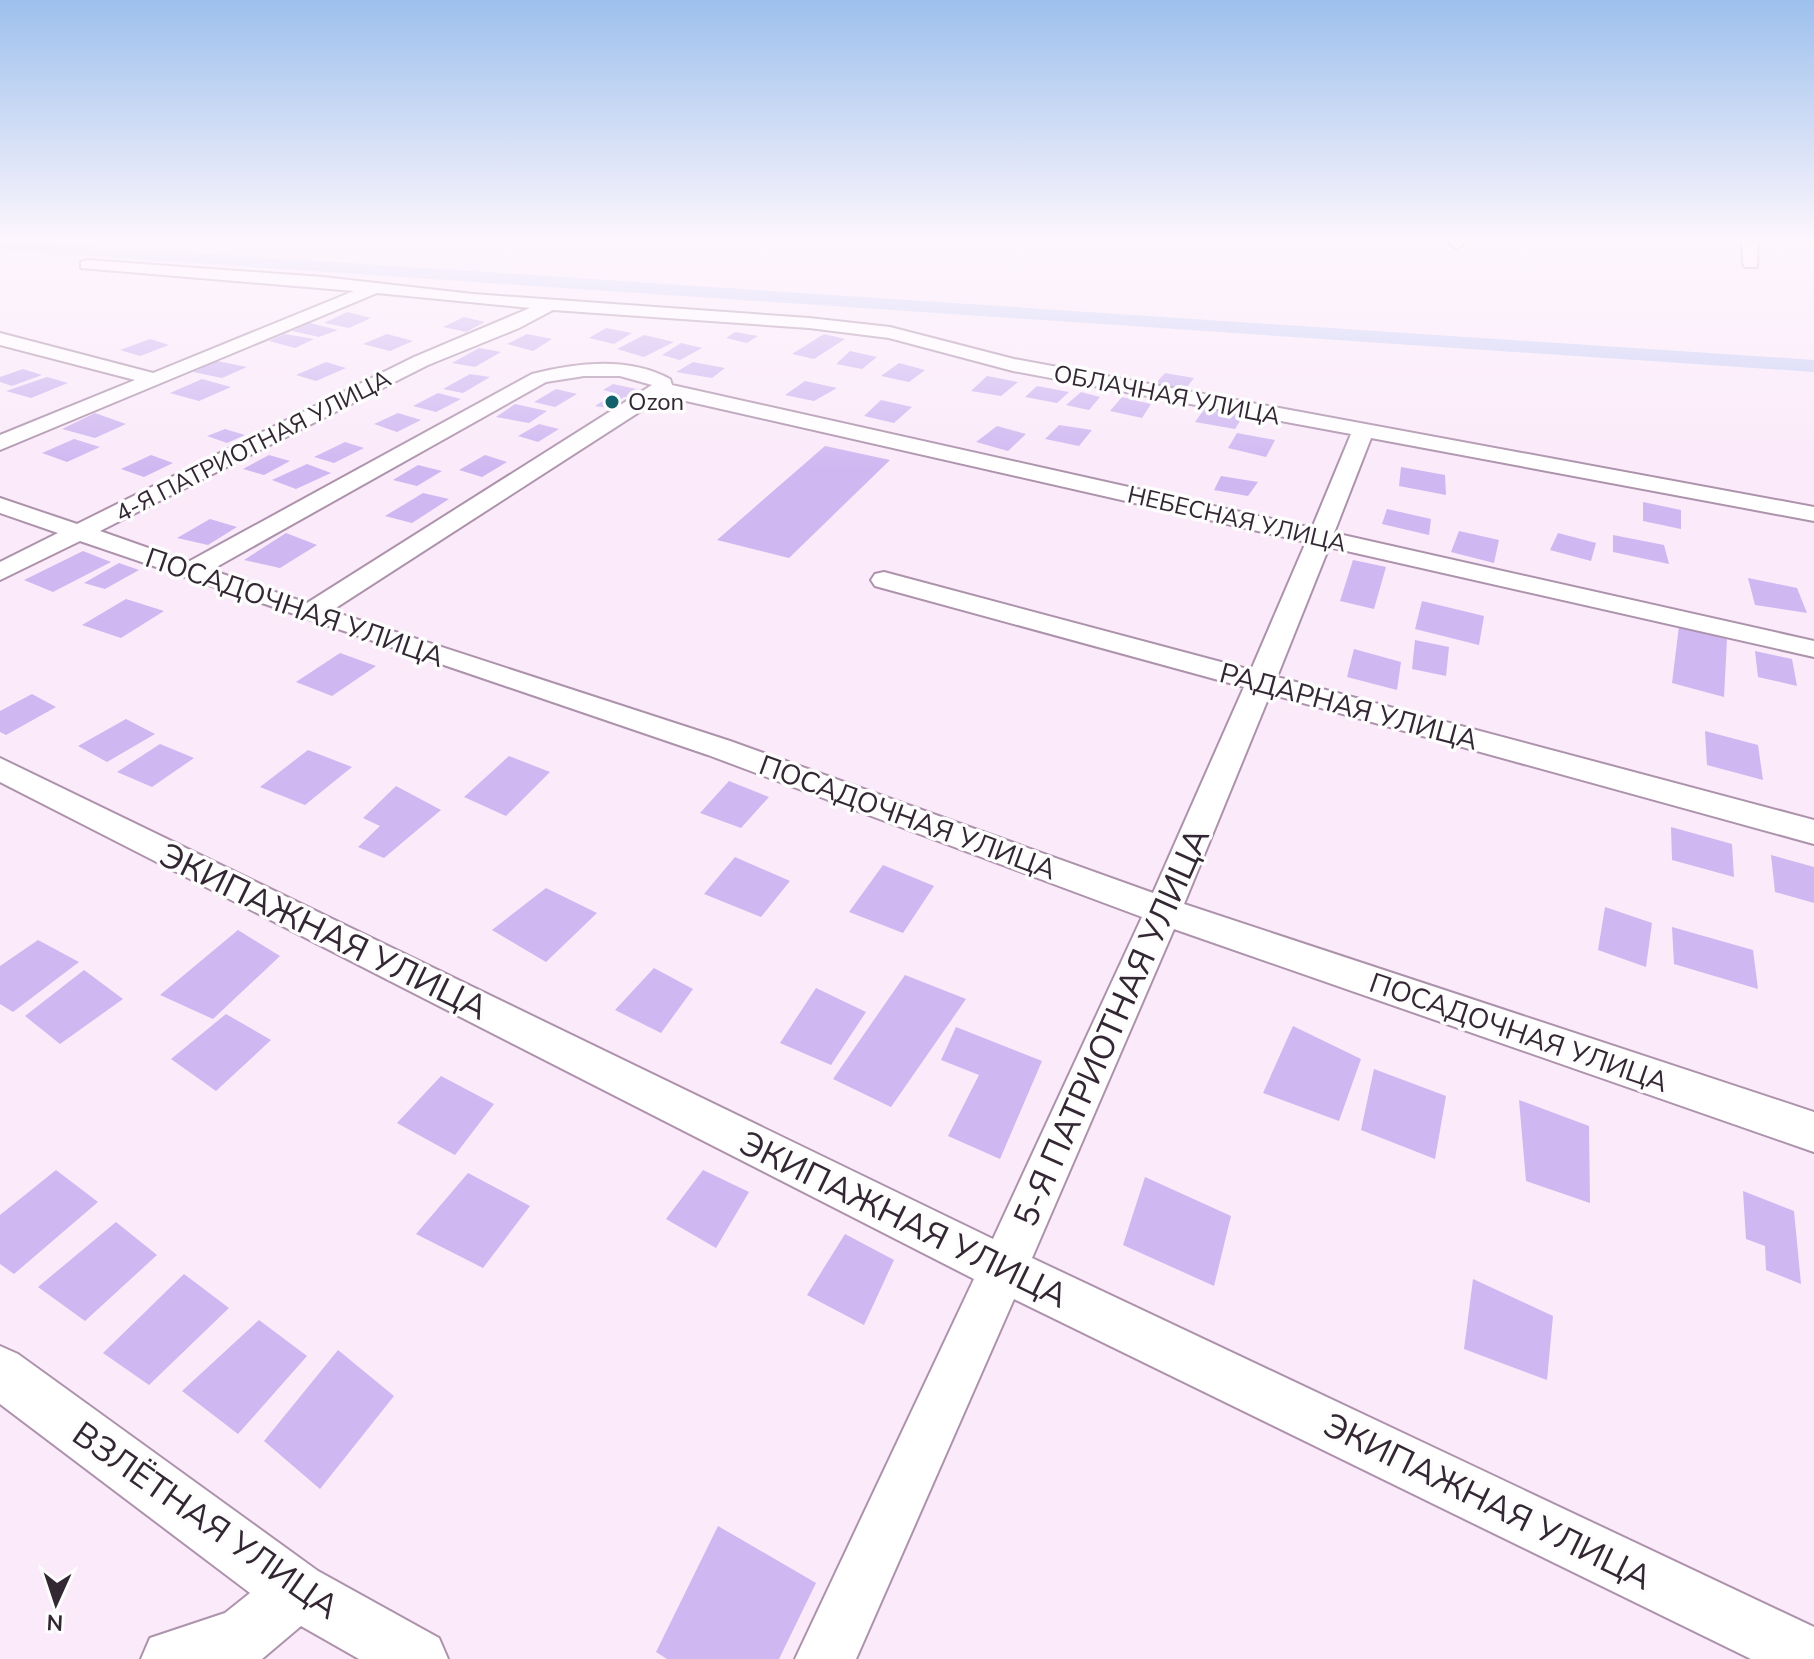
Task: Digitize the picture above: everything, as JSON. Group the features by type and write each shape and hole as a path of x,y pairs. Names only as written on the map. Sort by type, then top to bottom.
{"street":[{"path":"0,443 310,314"},
{"name":"4-Я ПАТРИОТНАЯ УЛИЦА","path":"0,572 421,361 531,314"},
{"name":"ОБЛАЧНАЯ УЛИЦА","path":"692,314 890,333 1013,365 1814,514"},
{"path":"0,339 153,379"},
{"name":"НЕБЕСНАЯ УЛИЦА","path":"190,571 539,378 581,369 636,373 657,379 663,383 661,389 1814,649"},
{"path":"310,613 661,389"},
{"name":"5-Я ПАТРИОТНАЯ УЛИЦА","path":"825,1659 1004,1269 1263,682 1363,432"},
{"name":"ПОСАДОЧНАЯ УЛИЦА","path":"0,505 310,613 719,748 1161,910 1814,1132"},
{"name":"РАДАРНАЯ УЛИЦА","path":"884,580 1814,832"},
{"name":"ЭКИПАЖНАЯ УЛИЦА","path":"0,769 1004,1269 1814,1658"},
{"name":"ВЗЛЁТНАЯ УЛИЦА","path":"0,1372 297,1592 418,1659"},
{"path":"171,1659 241,1638 297,1592"}],"building":[{"path":"342,314 371,318 349,328 324,323"},
{"path":"464,317 485,322 466,332 443,327"},
{"path":"310,323 338,330 319,337 292,331"},
{"path":"606,328 632,333 614,344 589,338"},
{"path":"735,332 758,336 747,343 726,338"},
{"path":"285,334 314,339 295,348 269,341"},
{"path":"387,334 413,341 390,351 363,344"},
{"path":"527,334 552,339 533,351 507,344"},
{"path":"824,334 845,339 814,359 792,354"},
{"path":"644,335 674,342 644,357 617,349"},
{"path":"150,339 169,345 140,356 120,350"},
{"path":"681,343 702,348 680,360 662,355"},
{"path":"479,348 501,352 475,367 452,363"},
{"path":"850,351 877,357 862,369 836,364"},
{"path":"217,361 247,367 222,378 193,372"},
{"path":"326,362 346,368 316,381 296,375"},
{"path":"693,362 725,368 712,378 676,372"},
{"path":"899,363 925,370 909,382 881,376"},
{"path":"23,369 42,375 12,386 0,382 0,377"},
{"path":"1165,373 1194,378 1184,391 1154,385"},
{"path":"470,374 490,377 463,393 443,389"},
{"path":"987,376 1018,382 1001,396 971,391"},
{"path":"47,377 68,383 31,398 6,391"},
{"path":"202,379 231,387 199,401 170,393"},
{"path":"805,381 837,388 814,401 785,395"},
{"path":"613,384 646,391 633,399 624,397 607,408 595,406 615,393 603,390"},
{"path":"1037,386 1069,392 1057,403 1025,397"},
{"path":"556,389 577,394 555,407 534,402"},
{"path":"1081,392 1100,397 1089,410 1066,405"},
{"path":"438,393 461,399 436,412 413,406"},
{"path":"1122,397 1151,404 1142,418 1110,411"},
{"path":"881,400 912,407 894,423 864,416"},
{"path":"515,404 547,411 529,423 496,417"},
{"path":"1205,408 1243,416 1235,429 1195,422"},
{"path":"95,413 126,424 95,438 62,429"},
{"path":"398,413 421,420 397,432 374,424"},
{"path":"539,424 559,429 538,442 518,436"},
{"path":"1059,425 1092,430 1079,446 1045,439"},
{"path":"997,426 1026,434 1008,451 976,442"},
{"path":"225,429 245,435 227,443 207,436"},
{"path":"1237,433 1275,440 1266,457 1228,448"},
{"path":"74,439 100,447 67,462 42,453"},
{"path":"345,442 364,448 334,463 314,457"},
{"path":"825,446 890,460 789,558 717,540"},
{"path":"151,455 173,463 144,477 121,469"},
{"path":"269,455 290,461 264,475 243,469"},
{"path":"485,455 507,462 482,477 459,470"},
{"path":"307,464 331,473 296,489 272,480"},
{"path":"418,465 442,471 417,486 393,480"},
{"path":"1401,467 1445,475 1446,495 1399,486"},
{"path":"1221,476 1258,482 1248,496 1214,490"},
{"path":"423,493 449,499 412,523 385,516"},
{"path":"1643,502 1681,510 1681,529 1643,521"},
{"path":"1387,509 1431,519 1429,535 1382,524"},
{"path":"210,519 237,527 208,545 177,538"},
{"path":"1459,531 1499,540 1494,563 1451,552"},
{"path":"286,533 317,545 280,568 244,560"},
{"path":"1558,533 1596,543 1591,561 1550,550"},
{"path":"1613,535 1664,545 1669,564 1613,552"},
{"path":"83,551 111,562 53,592 24,580"},
{"path":"1353,560 1386,567 1374,609 1340,601"},
{"path":"119,563 139,570 105,589 84,583"},
{"path":"1748,578 1797,588 1807,613 1755,605"},
{"path":"126,599 164,611 121,638 82,625"},
{"path":"1422,601 1484,616 1479,645 1415,629"},
{"path":"1679,626 1727,639 1724,697 1672,683"},
{"path":"1415,640 1449,647 1446,676 1412,669"},
{"path":"1354,649 1401,662 1397,690 1347,677"},
{"path":"1755,651 1792,659 1797,686 1758,677"},
{"path":"340,653 376,666 332,696 296,682"},
{"path":"32,694 56,707 6,735 0,732 0,711"},
{"path":"126,719 155,734 107,762 78,746"},
{"path":"1705,731 1758,745 1763,780 1707,765"},
{"path":"160,744 194,758 152,787 117,772"},
{"path":"308,750 352,767 305,805 260,787"},
{"path":"509,756 550,772 506,816 464,797"},
{"path":"729,781 769,797 741,828 700,813"},
{"path":"396,786 441,810 384,858 358,847 380,826 363,818"},
{"path":"1671,827 1732,844 1734,877 1672,860"},
{"path":"1771,855 1814,867 1814,903 1775,892"},
{"path":"735,857 790,881 761,917 704,894"},
{"path":"883,865 934,886 903,933 849,912"},
{"path":"546,888 597,913 546,962 492,930"},
{"path":"1605,907 1652,923 1646,967 1598,950"},
{"path":"1672,927 1753,950 1758,989 1674,964"},
{"path":"238,930 280,956 213,1019 160,995"},
{"path":"38,940 79,962 13,1012 0,1004 0,966"},
{"path":"654,968 693,989 661,1033 615,1010"},
{"path":"84,970 123,999 60,1044 25,1016"},
{"path":"905,975 966,999 891,1107 833,1079"},
{"path":"816,988 866,1012 831,1065 780,1043"},
{"path":"226,1014 271,1040 216,1091 171,1059"},
{"path":"1293,1026 1361,1059 1339,1121 1263,1093"},
{"path":"956,1027 1042,1061 1000,1159 948,1136 979,1075 941,1060"},
{"path":"1374,1069 1446,1096 1435,1159 1361,1130"},
{"path":"441,1076 494,1104 455,1155 397,1123"},
{"path":"1519,1100 1589,1126 1590,1203 1526,1181"},
{"path":"56,1170 98,1202 14,1274 0,1264 0,1215"},
{"path":"703,1170 749,1192 716,1248 666,1219"},
{"path":"468,1173 530,1206 483,1268 416,1234"},
{"path":"1145,1177 1231,1216 1214,1286 1123,1245"},
{"path":"1743,1191 1794,1211 1801,1284 1766,1270 1765,1246 1746,1239"},
{"path":"116,1222 157,1255 85,1321 38,1287"},
{"path":"845,1234 894,1260 864,1325 807,1295"},
{"path":"184,1274 229,1308 149,1385 103,1353"},
{"path":"1473,1279 1553,1316 1547,1380 1464,1349"},
{"path":"259,1320 307,1356 238,1434 182,1391"},
{"path":"338,1350 394,1396 320,1489 264,1441"},
{"path":"718,1526 816,1583 779,1659 667,1659 656,1652"}],"waterway":[{"path":"1041,314 1814,366"}],"place":[{"name":"Ozon","path":"612,402"}]}
